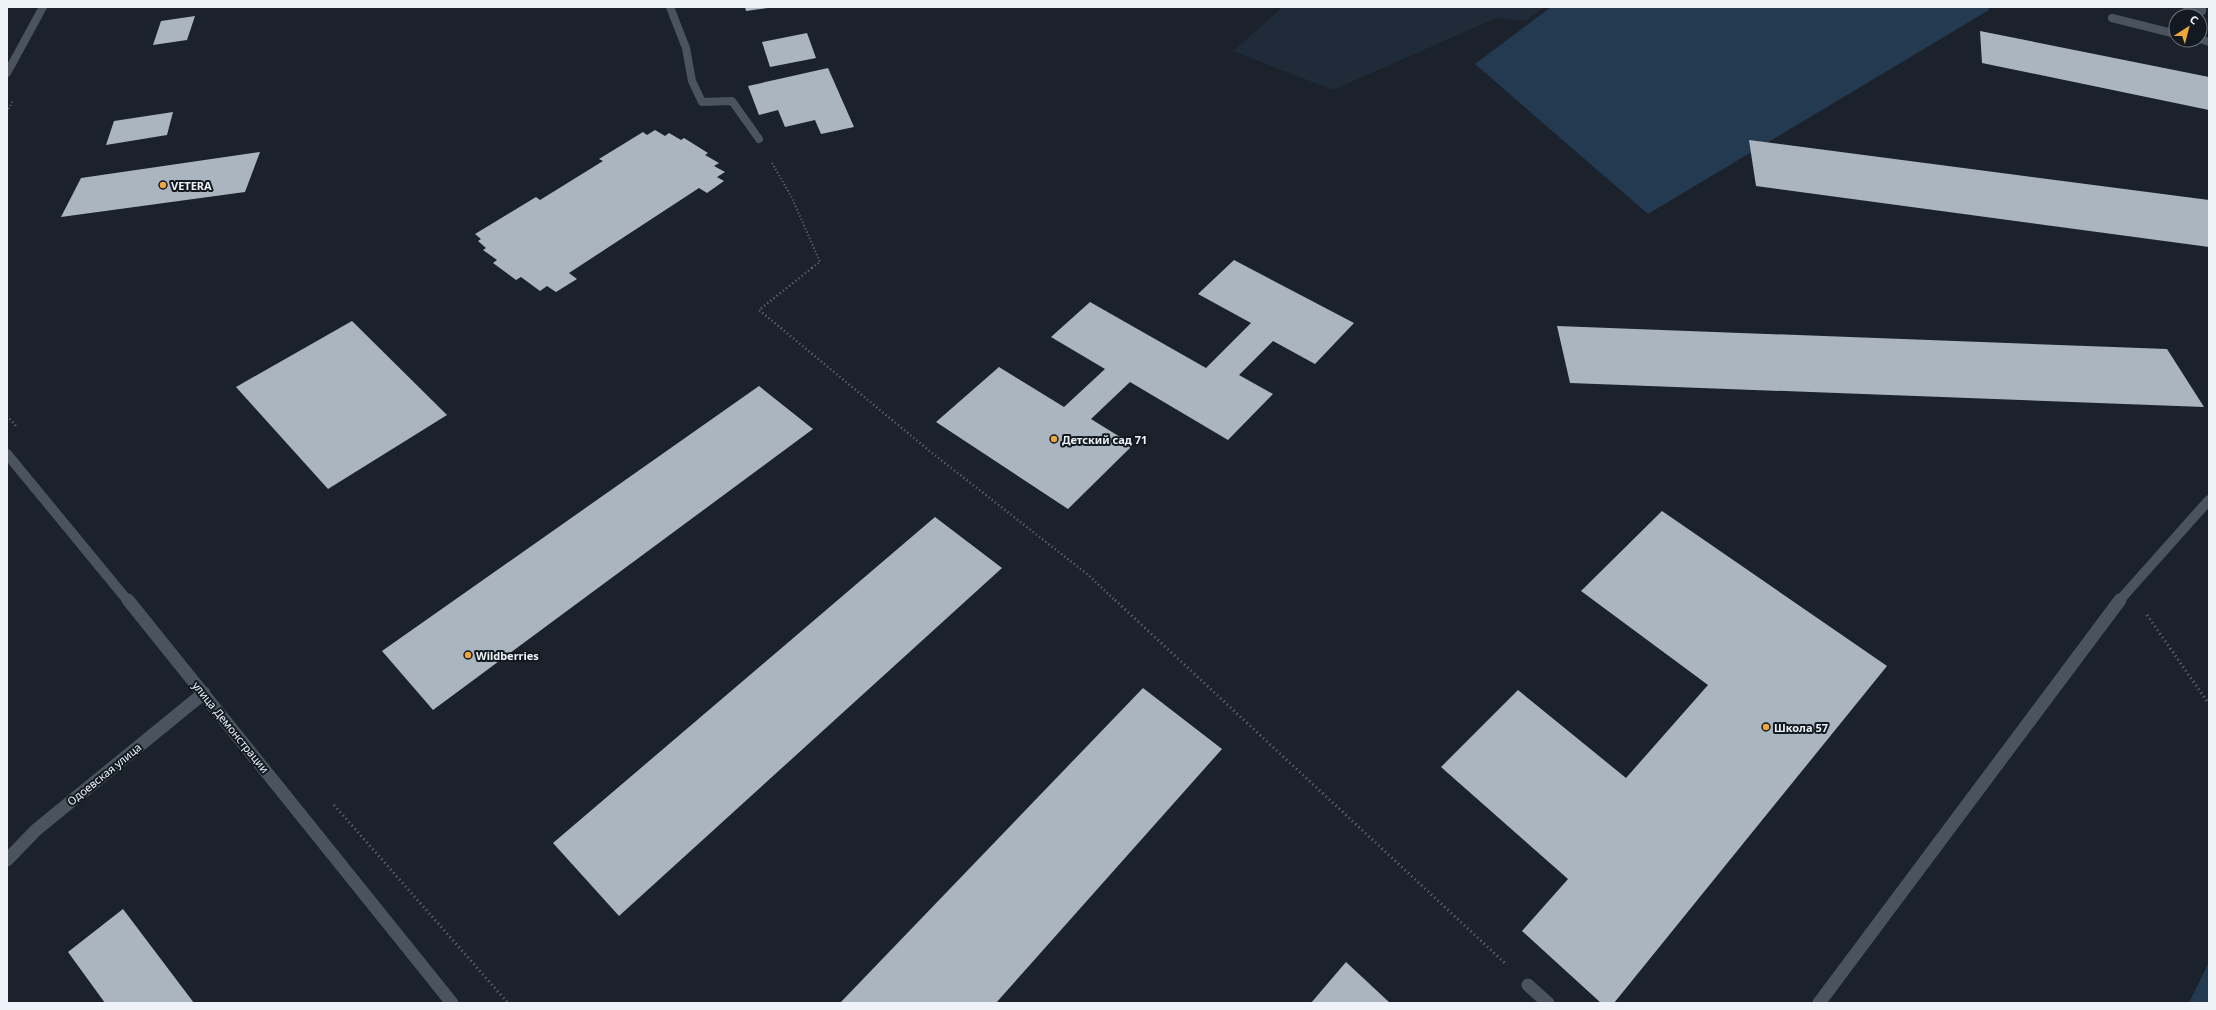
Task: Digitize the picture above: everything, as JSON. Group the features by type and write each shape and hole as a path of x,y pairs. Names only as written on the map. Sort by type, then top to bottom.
{"street":[{"path":"7,73 43,7"},
{"path":"670,7 686,48 692,81 702,102 732,101 760,140"},
{"path":"2187,7 2202,11 2202,7"},
{"path":"2112,18 2168,32"},
{"name":"улица Демонстрации","path":"7,454 204,693 452,1003"},
{"path":"1819,1003 2129,588 2209,500"},
{"name":"Одоевская улица","path":"7,860 36,830 204,693"},
{"path":"1528,984 1548,1003"}],"path":[{"path":"760,140 792,198 820,262 759,310 932,453 1087,574 1528,984"},
{"path":"2129,588 2209,704"}],"shaded area":[{"path":"1283,7 1545,7 1525,21 1496,18 1333,90 1233,51"},
{"path":"1551,7 1988,7 1989,10 1648,214 1475,64"},
{"path":"2209,962 2209,1003 2189,1003"}],"building":[{"path":"745,7 768,7 768,8 746,11"},
{"path":"195,16 187,40 153,45 161,21"},
{"path":"1980,31 2209,77 2209,110 1982,63"},
{"path":"807,33 816,58 770,67 762,42"},
{"path":"828,68 854,127 821,134 815,120 785,127 778,110 759,115 748,86"},
{"path":"173,112 167,135 106,145 114,121"},
{"path":"655,130 665,136 669,133 681,140 684,138 708,153 705,155 719,163 714,166 725,172 717,177 724,181 707,193 699,188 569,273 577,279 556,292 547,286 540,291 521,277 516,280 493,263 497,260 483,250 486,248 478,241 481,239 475,234 536,197 540,200 603,161 599,159 643,132 647,135"},
{"path":"1749,140 2209,200 2209,247 1756,186"},
{"name":"VETERA","path":"260,152 245,192 61,217 81,178"},
{"path":"1234,260 1354,323 1315,364 1273,341 1239,375 1273,394 1228,440 1130,382 1091,419 1133,445 1068,509 936,422 999,367 1064,407 1105,369 1051,337 1090,302 1206,368 1251,323 1198,294"},
{"path":"352,321 447,415 328,489 236,387"},
{"path":"1557,326 2167,349 2204,407 1570,383"},
{"path":"759,386 813,429 433,710 382,651"},
{"path":"1662,511 1887,666 1614,1003 1601,1003 1522,931 1568,879 1441,767 1518,690 1626,778 1708,685 1581,591"},
{"path":"935,517 1002,568 619,916 553,843"},
{"path":"1143,688 1222,749 996,1003 840,1003"},
{"path":"123,909 194,1003 105,1003 68,952"},
{"path":"1346,962 1390,1003 1311,1003"}],"place":[{"name":"VETERA","path":"163,185"},
{"name":"Детский сад 71","path":"1054,439"},
{"name":"Wildberries","path":"468,655"},
{"name":"Школа 57","path":"1766,727"}]}
